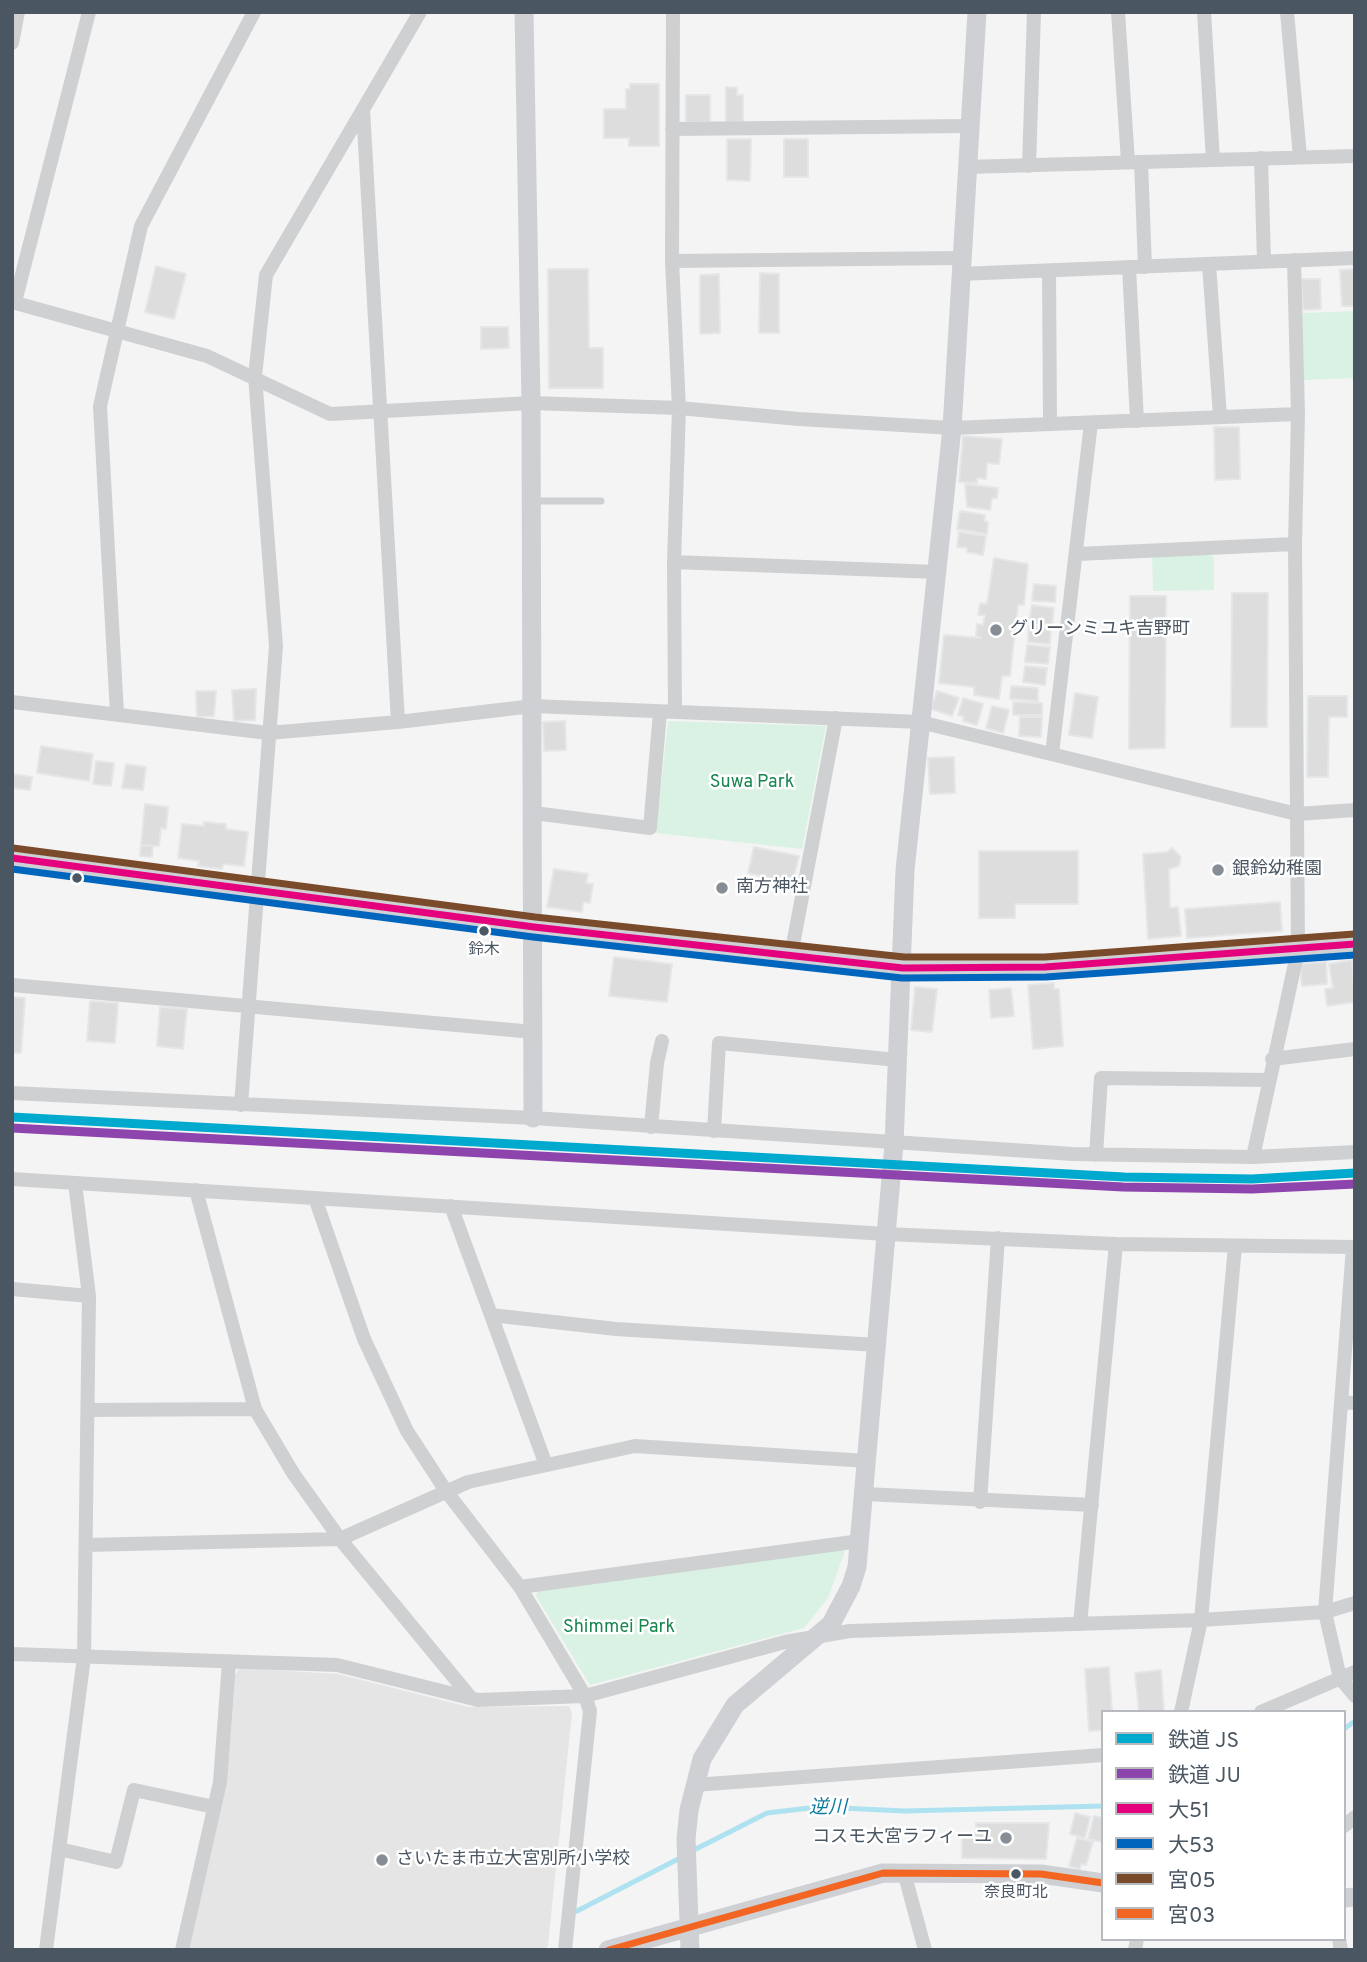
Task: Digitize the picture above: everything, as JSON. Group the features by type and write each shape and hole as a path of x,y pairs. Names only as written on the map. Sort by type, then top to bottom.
{"street":[{"path":"12,43 18,12"},
{"path":"89,12 14,302 207,356 255,376 330,414 531,403 679,408 799,419 952,428 1298,414"},
{"path":"117,714 100,406 141,226 252,12 264,12"},
{"path":"241,1105 276,646 255,376 265,275 420,12"},
{"path":"524,12 532,501 533,1118"},
{"path":"534,813 650,828 667,712 679,408 672,261 673,12"},
{"path":"690,1950 686,1842 694,1785 702,1759 735,1705 831,1624 851,1586 860,1541 894,1144 905,870 952,428 977,12"},
{"path":"1029,166 1034,12"},
{"path":"1118,12 1145,267"},
{"path":"1204,12 1213,160"},
{"path":"1287,12 1300,157"},
{"path":"363,108 398,722"},
{"path":"672,129 969,126"},
{"path":"967,167 1355,156"},
{"path":"1261,158 1264,261"},
{"path":"672,261 960,266 1049,271 1355,258"},
{"path":"1253,1157 1272,1059 1298,950 1294,544 1298,414 1294,260"},
{"path":"1209,264 1220,416"},
{"path":"1129,267 1137,421"},
{"path":"1049,271 1050,422"},
{"path":"1052,754 1091,424"},
{"path":"1077,554 1294,544"},
{"path":"674,562 937,572"},
{"path":"12,702 268,733 398,722 533,706 920,722 1297,814 1355,810"},
{"path":"791,955 835,718"},
{"path":"12,858 257,888 534,927 903,968 1045,967 1355,944"},
{"path":"12,985 534,1032"},
{"path":"652,1127 657,1063 662,1041"},
{"path":"714,1131 719,1043 898,1060"},
{"path":"1272,1059 1355,1049"},
{"path":"1096,1155 1101,1078 1268,1080"},
{"path":"12,1093 533,1118 894,1144 1096,1155 1253,1157 1355,1152"},
{"path":"12,1179 886,1234 1116,1244 1354,1247 1348,1402 1325,1612 1340,1678 1355,1696"},
{"path":"46,1950 84,1657 89,1296 75,1183"},
{"path":"196,1190 255,1409 293,1473 340,1539 471,1698"},
{"path":"315,1198 365,1339 407,1431 446,1491 520,1587 585,1696 590,1711 565,1950"},
{"path":"451,1206 546,1465"},
{"path":"980,1502 998,1238"},
{"path":"1080,1624 1116,1244"},
{"path":"1181,1710 1201,1620 1235,1246"},
{"path":"12,1289 89,1296"},
{"path":"491,1315 616,1329 878,1345"},
{"path":"88,1410 255,1409"},
{"path":"86,1545 340,1539 468,1482 635,1446 867,1461"},
{"path":"865,1494 980,1502 1092,1505"},
{"path":"520,1587 860,1541"},
{"path":"12,1654 337,1665 471,1698 585,1696 785,1642 850,1631 1201,1620 1325,1612 1355,1603"},
{"path":"182,1950 220,1782 229,1662"},
{"path":"1266,1710 1355,1672"},
{"path":"694,1785 1101,1755"},
{"path":"60,1849 116,1862 134,1790 214,1807"},
{"path":"904,1872 923,1949"},
{"path":"608,1950 866,1876 904,1872 1041,1874 1101,1883"}],"lane":[{"path":"532,501 601,501"}],"shaded area":[{"name":"さいたま市立大宮別所小学校","path":"240,1668 338,1674 469,1707 569,1706 572,1713 548,1945 545,1950 189,1950 234,1676"}],"green space":[{"path":"1355,311 1355,378 1304,380 1302,313"},
{"path":"1207,553 1214,557 1214,590 1153,591 1152,556"},
{"name":"Suwa Park","path":"668,721 826,726 802,849 656,833"},
{"name":"Shimmei Park","path":"840,1549 845,1551 828,1598 804,1628 590,1685 536,1596 538,1590"}],"building":[{"path":"630,84 659,84 659,146 629,146 629,138 604,138 604,109 626,109 626,89 630,89"},
{"path":"726,87 737,88 737,95 743,95 743,122 726,122"},
{"path":"686,95 710,95 710,122 686,122"},
{"path":"727,139 751,139 750,181 727,180"},
{"path":"784,139 808,139 808,177 784,177"},
{"path":"156,266 186,274 174,319 145,312"},
{"path":"548,269 588,269 589,348 603,348 603,388 549,388"},
{"path":"1355,269 1355,306 1342,306 1340,270"},
{"path":"760,273 779,274 779,333 759,333"},
{"path":"719,274 720,333 700,334 700,275"},
{"path":"1301,279 1320,279 1321,309 1303,310"},
{"path":"481,327 508,327 509,348 481,349"},
{"path":"1214,427 1239,427 1240,479 1215,480"},
{"path":"963,436 1002,439 999,464 987,463 986,479 977,478 977,483 959,482"},
{"path":"965,484 998,488 997,498 992,498 990,510 967,507"},
{"path":"960,511 985,515 984,521 988,522 987,534 957,529"},
{"path":"959,532 986,536 983,555 957,547"},
{"name":"グリーンミユキ吉野町","path":"994,558 1028,564 1024,605 1018,605 1010,676 1002,676 999,699 974,695 974,687 939,683 944,635 981,638 976,636 977,624 983,625 985,615 978,615 980,603 987,604"},
{"path":"1034,584 1056,586 1055,602 1032,601"},
{"path":"1232,593 1268,593 1267,727 1231,727"},
{"path":"1130,596 1166,596 1165,748 1129,749"},
{"path":"1032,605 1054,608 1052,625 1029,622"},
{"path":"1029,626 1051,628 1050,644 1028,642"},
{"path":"1027,645 1050,647 1048,664 1025,662"},
{"path":"1025,666 1047,668 1045,685 1023,682"},
{"path":"1011,686 1038,688 1038,701 1010,699"},
{"path":"256,689 255,720 234,721 232,690"},
{"path":"196,691 216,691 214,716 197,717"},
{"path":"937,691 959,698 952,716 931,709"},
{"path":"1075,693 1098,697 1092,738 1069,735"},
{"path":"1308,696 1347,696 1347,717 1329,717 1328,777 1307,777"},
{"path":"963,698 983,704 977,725 963,721 964,717 958,715"},
{"path":"1013,702 1042,703 1042,715 1013,715"},
{"path":"992,706 1009,710 1003,733 986,728"},
{"path":"1020,717 1042,717 1041,737 1019,736"},
{"path":"565,721 566,750 544,751 543,722"},
{"path":"41,746 93,754 89,781 37,773"},
{"path":"954,757 955,793 930,794 928,758"},
{"path":"96,761 114,763 111,786 93,784"},
{"path":"126,764 146,767 143,790 122,788"},
{"path":"12,774 32,777 30,790 12,788"},
{"path":"145,804 168,807 166,829 161,828 159,846 141,845"},
{"path":"204,822 226,824 226,829 248,832 244,866 223,864 222,869 198,866 199,861 178,858 182,824 204,826"},
{"path":"141,845 153,846 152,857 140,856"},
{"path":"754,847 799,856 791,889 768,884 769,878 748,873"},
{"path":"1172,848 1181,857 1179,866 1169,869 1170,908 1178,907 1181,936 1148,939 1143,854 1167,852"},
{"path":"979,851 1078,851 1078,904 1015,904 1015,918 979,918"},
{"path":"554,869 588,874 586,883 593,884 590,903 583,902 582,912 547,907"},
{"path":"1280,902 1282,931 1187,938 1185,909"},
{"path":"614,957 672,964 667,1002 609,996"},
{"path":"1352,960 1355,1002 1327,1006 1325,989 1333,988 1329,964"},
{"path":"1326,962 1327,984 1302,986 1300,964"},
{"path":"1054,983 1054,989 1059,989 1063,1046 1033,1049 1028,985"},
{"path":"915,987 937,989 932,1032 911,1030"},
{"path":"1011,988 1014,1016 991,1018 989,990"},
{"path":"12,997 25,998 21,1053 12,1053"},
{"path":"90,1001 118,1003 115,1043 87,1041"},
{"path":"160,1007 187,1009 183,1049 157,1046"},
{"path":"1109,1667 1112,1710 1101,1710 1101,1730 1089,1731 1085,1669"},
{"path":"1161,1670 1164,1710 1139,1710 1135,1673"},
{"path":"1075,1813 1090,1817 1085,1838 1070,1834"},
{"path":"1094,1816 1101,1818 1101,1842 1088,1839"},
{"name":"コスモ大宮ラフィーユ","path":"976,1823 1049,1823 1046,1859 962,1858 962,1833 976,1833"},
{"path":"1077,1838 1093,1842 1086,1865 1081,1864 1080,1869 1069,1866"}],"waterway":[{"name":"逆川","path":"1346,1728 1355,1721"},
{"name":"逆川","path":"692,1851 767,1813 818,1807 905,1811 1101,1806"},
{"name":"逆川","path":"577,1911 684,1856"}],"rail line":[{"name":"JS","path":"12,1117 1124,1177 1252,1179 1355,1173"},
{"name":"JU","path":"12,1128 1123,1187 1252,1189 1355,1184"}],"transit line":[{"name":"宮05","path":"13,848 535,917 904,957 1045,957 1354,934"},
{"name":"大51","path":"12,858 534,927 903,968 1045,967 1355,944"},
{"name":"大53","path":"12,869 533,937 902,978 1046,977 1355,955"},
{"name":"宮03","path":"609,1950 883,1873 1041,1874 1101,1883"}],"place":[{"name":"グリーンミユキ吉野町","path":"996,630"},
{"name":"銀鈴幼稚園","path":"1218,870"},
{"name":"南方神社","path":"722,888"},
{"name":"鈴木","path":"484,931"},
{"name":"コスモ大宮ラフィーユ","path":"1006,1838"},
{"name":"さいたま市立大宮別所小学校","path":"382,1860"},
{"name":"奈良町北","path":"1016,1874"}]}
